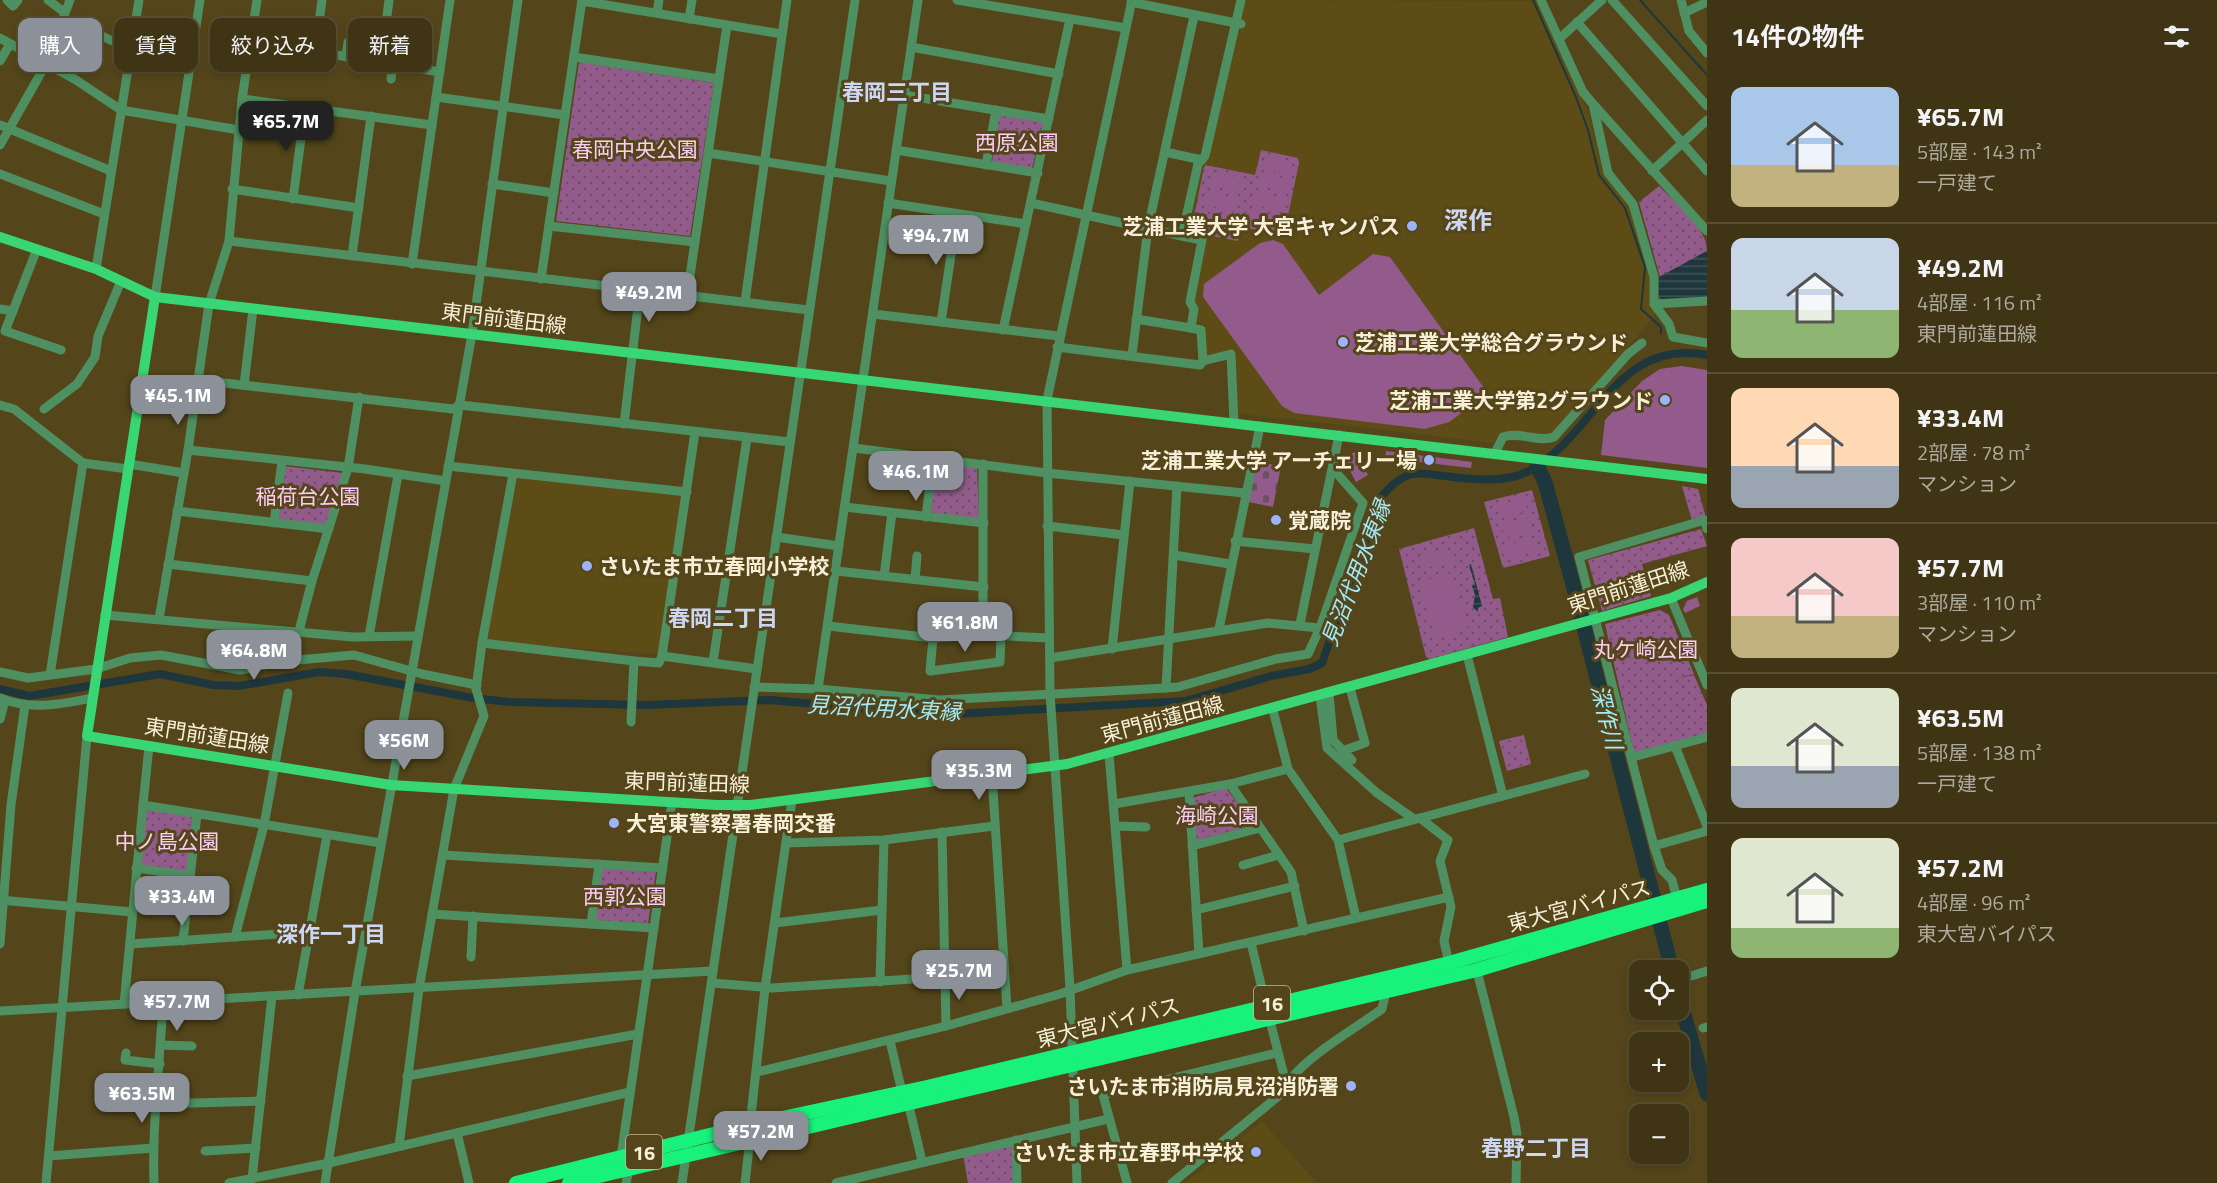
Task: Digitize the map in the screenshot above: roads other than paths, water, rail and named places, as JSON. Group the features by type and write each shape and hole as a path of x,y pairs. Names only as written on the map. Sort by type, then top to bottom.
{"highway":[{"name":"東大宮バイパス","path":"1267,1011 1386,990 1646,914 1707,890"},
{"name":"東大宮バイパス","path":"1674,904 1707,901"},
{"name":"東大宮バイパス","path":"569,1183 626,1170 688,1148 750,1132 1072,1059 1449,963 1475,963"},
{"name":"東大宮バイパス","path":"516,1183 626,1170"}],"main road":[{"name":"東門前蓮田線","path":"0,237 96,269 155,297 1707,479"},
{"path":"87,736 155,297"},
{"name":"東門前蓮田線","path":"87,736 391,785 738,805 792,800 1055,767 1273,710 1671,598 1706,585"}],"street":[{"path":"7,0 13,6 18,0"},
{"path":"48,0 64,15 114,41"},
{"path":"63,18 70,0"},
{"path":"136,18 139,0"},
{"path":"155,297 200,0"},
{"path":"254,18 257,0"},
{"path":"320,18 322,0"},
{"path":"387,18 389,0"},
{"path":"411,264 450,0"},
{"path":"325,1183 355,992 472,334 518,0"},
{"path":"541,279 582,0 782,34"},
{"path":"657,13 659,0"},
{"path":"689,19 692,0"},
{"path":"745,302 787,0"},
{"path":"682,1183 855,0"},
{"path":"818,689 855,448 918,0"},
{"path":"957,0 1126,28"},
{"path":"1182,236 1198,164 1205,156 1239,24 1240,0"},
{"path":"1542,0 1584,92 1707,231"},
{"path":"1559,39 1602,0"},
{"path":"1612,0 1707,106"},
{"path":"1681,0 1695,41 1707,53"},
{"path":"1077,1183 1070,988 1051,701 1047,400 1132,1 1239,24"},
{"path":"1684,13 1707,2"},
{"path":"1132,355 1148,228 1194,16"},
{"path":"1003,330 1070,19"},
{"path":"1577,22 1707,171"},
{"path":"687,296 727,25"},
{"path":"0,38 18,48"},
{"path":"336,55 346,57 348,42"},
{"path":"0,61 10,44"},
{"path":"911,46 1059,74"},
{"path":"574,57 719,79"},
{"path":"432,71 440,72"},
{"path":"0,145 4,127 41,72"},
{"path":"59,72 121,110 239,130"},
{"path":"96,269 127,72"},
{"path":"159,619 188,450 209,304 229,241 232,189 246,72"},
{"path":"391,79 392,72"},
{"path":"904,95 1049,119"},
{"path":"436,97 565,115"},
{"path":"242,99 432,125"},
{"path":"1593,104 1608,173 1633,204 1653,277 1654,304 1669,324 1673,337 1707,343"},
{"path":"293,199 305,108"},
{"path":"986,165 996,110"},
{"path":"352,256 370,116"},
{"path":"1652,171 1707,120"},
{"path":"4,127 111,171"},
{"path":"896,150 1038,172"},
{"path":"1165,152 1202,160"},
{"path":"708,153 891,181"},
{"path":"0,174 104,213"},
{"path":"492,184 554,193"},
{"path":"232,189 359,208"},
{"path":"888,203 1026,224"},
{"path":"1030,203 1202,240 1190,302 1194,309 1191,328"},
{"path":"941,322 957,214"},
{"path":"549,226 695,242"},
{"path":"229,241 809,310"},
{"path":"37,249 5,331 61,350"},
{"path":"44,409 77,384 95,357 98,336 121,280"},
{"path":"624,424 640,290"},
{"path":"1654,304 1707,301"},
{"path":"0,309 13,311"},
{"path":"244,385 253,309"},
{"path":"873,314 1059,336"},
{"path":"1136,319 1201,330 1203,361"},
{"path":"1495,453 1503,437 1510,435 1546,439 1554,437 1628,354 1642,343"},
{"path":"1057,347 1200,365 1203,361 1231,354 1234,423"},
{"path":"198,380 453,409 460,405 790,442"},
{"path":"299,631 312,580 348,468 358,397"},
{"path":"0,405 14,409 83,463 184,473"},
{"path":"1219,629 1244,493 1260,426"},
{"path":"482,643 659,663 662,656 695,432"},
{"path":"1300,624 1334,469 1339,435"},
{"path":"713,662 747,438"},
{"path":"855,448 1047,473 1244,493"},
{"path":"188,450 446,481"},
{"path":"926,517 933,458"},
{"path":"274,523 282,461"},
{"path":"50,675 83,463"},
{"path":"983,464 983,635"},
{"path":"448,466 687,492"},
{"path":"754,691 818,689 939,700 1051,701 1178,687 1276,659 1308,654 1320,628 1363,503 1334,469"},
{"path":"399,1146 419,988 454,789 484,716 476,687 513,474"},
{"path":"369,636 398,475"},
{"path":"1112,649 1130,481"},
{"path":"1166,688 1177,486"},
{"path":"845,507 984,523"},
{"path":"177,511 329,529"},
{"path":"884,576 892,513"},
{"path":"1674,904 1672,880 1662,870 1654,846 1633,757 1594,620 1579,557 1705,520 1707,529"},
{"path":"1047,526 1124,535"},
{"path":"776,537 839,546"},
{"path":"1235,541 1315,549"},
{"path":"1174,555 1230,564"},
{"path":"915,579 917,556"},
{"path":"168,564 312,580"},
{"path":"836,571 984,587"},
{"path":"1671,598 1707,685"},
{"path":"105,615 369,636 418,636"},
{"path":"1050,658 1268,622 1320,628"},
{"path":"828,626 933,638 983,635 1049,638"},
{"path":"933,638 930,671 1000,662 1001,636"},
{"path":"0,672 28,678 96,674 130,658 161,655 240,669 286,661 354,655 412,674 476,687"},
{"path":"1467,655 1503,796"},
{"path":"662,656 757,669"},
{"path":"631,722 634,661"},
{"path":"1342,751 1365,743 1350,688"},
{"path":"235,937 264,825 288,693"},
{"path":"1325,695 1333,740 1352,760"},
{"path":"1325,695 1327,748 1377,793 1448,840 1440,861 1451,907 1444,941 1449,963"},
{"path":"0,719 3,699 25,705 48,706 93,696"},
{"path":"0,944 11,805 25,705"},
{"path":"1273,710 1288,769 1338,840 1356,918"},
{"path":"46,1183 87,736"},
{"path":"1633,757 1707,737"},
{"path":"124,1004 149,746"},
{"path":"1654,846 1707,829 1676,746"},
{"path":"1109,754 1127,970"},
{"path":"1114,804 1230,784 1288,769"},
{"path":"1338,840 1585,774"},
{"path":"992,775 1007,1008"},
{"path":"1230,784 1291,872 1304,931"},
{"path":"1189,792 1199,954"},
{"path":"745,1183 765,988 792,800"},
{"path":"626,1170 630,1092 672,802"},
{"path":"143,805 381,843"},
{"path":"183,941 197,813"},
{"path":"786,843 884,840 994,826"},
{"path":"1116,826 1146,827"},
{"path":"1192,846 1260,828"},
{"path":"942,832 946,1026"},
{"path":"298,995 327,835"},
{"path":"880,982 884,840"},
{"path":"442,855 663,868"},
{"path":"1243,865 1279,855"},
{"path":"591,924 599,864"},
{"path":"136,868 190,876"},
{"path":"1196,910 1295,886"},
{"path":"757,1072 946,1026 1060,994 1070,988 1127,970 1449,897"},
{"path":"2,900 132,912"},
{"path":"775,923 882,910"},
{"path":"432,914 654,928"},
{"path":"471,957 473,916"},
{"path":"130,944 308,932"},
{"path":"1251,943 1286,1083"},
{"path":"1475,963 1514,1117 1517,1134 1516,1183"},
{"path":"0,1011 713,970"},
{"path":"1691,976 1707,971"},
{"path":"712,982 765,988 944,977"},
{"path":"1172,1183 1249,1121 1258,1110 1281,1094 1286,1083 1308,1063 1382,1009 1386,990"},
{"path":"252,1179 272,996"},
{"path":"154,1183 153,1148 158,1104 163,1002"},
{"path":"407,1076 638,1034"},
{"path":"890,1041 922,1161"},
{"path":"161,1045 192,1046"},
{"path":"126,1053 125,1060 160,1064"},
{"path":"1127,1183 1102,1095 1277,1053"},
{"path":"229,1183 630,1092"},
{"path":"158,1104 261,1101"},
{"path":"836,1183 866,1179 922,1161 1108,1119"},
{"path":"457,1133 469,1183"},
{"path":"1016,1140 1017,1183"},
{"path":"49,1156 153,1148"},
{"path":"205,1151 255,1148"}],"water":[{"path":"1707,251 1707,299 1662,299 1658,296 1659,277"},
{"path":"1471,564 1482,606 1478,608 1478,612 1473,607 1475,595 1472,586 1475,585 1469,565"}],"waterway":[{"path":"1533,0 1576,97 1588,130 1599,175 1625,208 1645,267 1641,309 1661,327 1661,333"},
{"path":"1640,0 1707,75"},
{"name":"見沼代用水東縁","path":"0,689 29,696 160,674 213,685 239,686 319,672 346,674 473,698 510,702 646,705 770,700 938,715 1186,701 1271,676 1309,669 1322,663 1380,499 1398,481 1416,473 1487,479 1520,475 1552,455 1628,374 1650,361 1676,354 1707,355"},
{"name":"深作川","path":"1537,466 1545,482 1572,581 1669,960"},
{"name":"深作川","path":"1686,1020 1707,1094"}],"place":[{"name":"芝浦工業大学 大宮キャンパス","path":"1412,226"},
{"name":"芝浦工業大学総合グラウンド","path":"1343,342"},
{"name":"芝浦工業大学第2グラウンド","path":"1665,400"},
{"name":"芝浦工業大学 アーチェリー場","path":"1429,460"},
{"name":"覚蔵院","path":"1276,520"},
{"name":"さいたま市立春岡小学校","path":"587,566"},
{"name":"大宮東警察署春岡交番","path":"614,823"},
{"name":"さいたま市消防局見沼消防署","path":"1351,1086"},
{"name":"さいたま市立春野中学校","path":"1256,1152"}],"district":[{"name":"春岡三丁目","path":"897,92"},
{"name":"深作","path":"1468,220"},
{"name":"春岡二丁目","path":"723,618"},
{"name":"深作一丁目","path":"331,934"},
{"name":"春野二丁目","path":"1536,1148"}],"park label":[{"name":"西原公園","path":"1017,142"},
{"name":"春岡中央公園","path":"635,149"},
{"name":"稲荷台公園","path":"308,496"},
{"name":"丸ケ崎公園","path":"1646,649"},
{"name":"海崎公園","path":"1217,815"},
{"name":"中ノ島公園","path":"167,841"},
{"name":"西郭公園","path":"625,896"}]}
